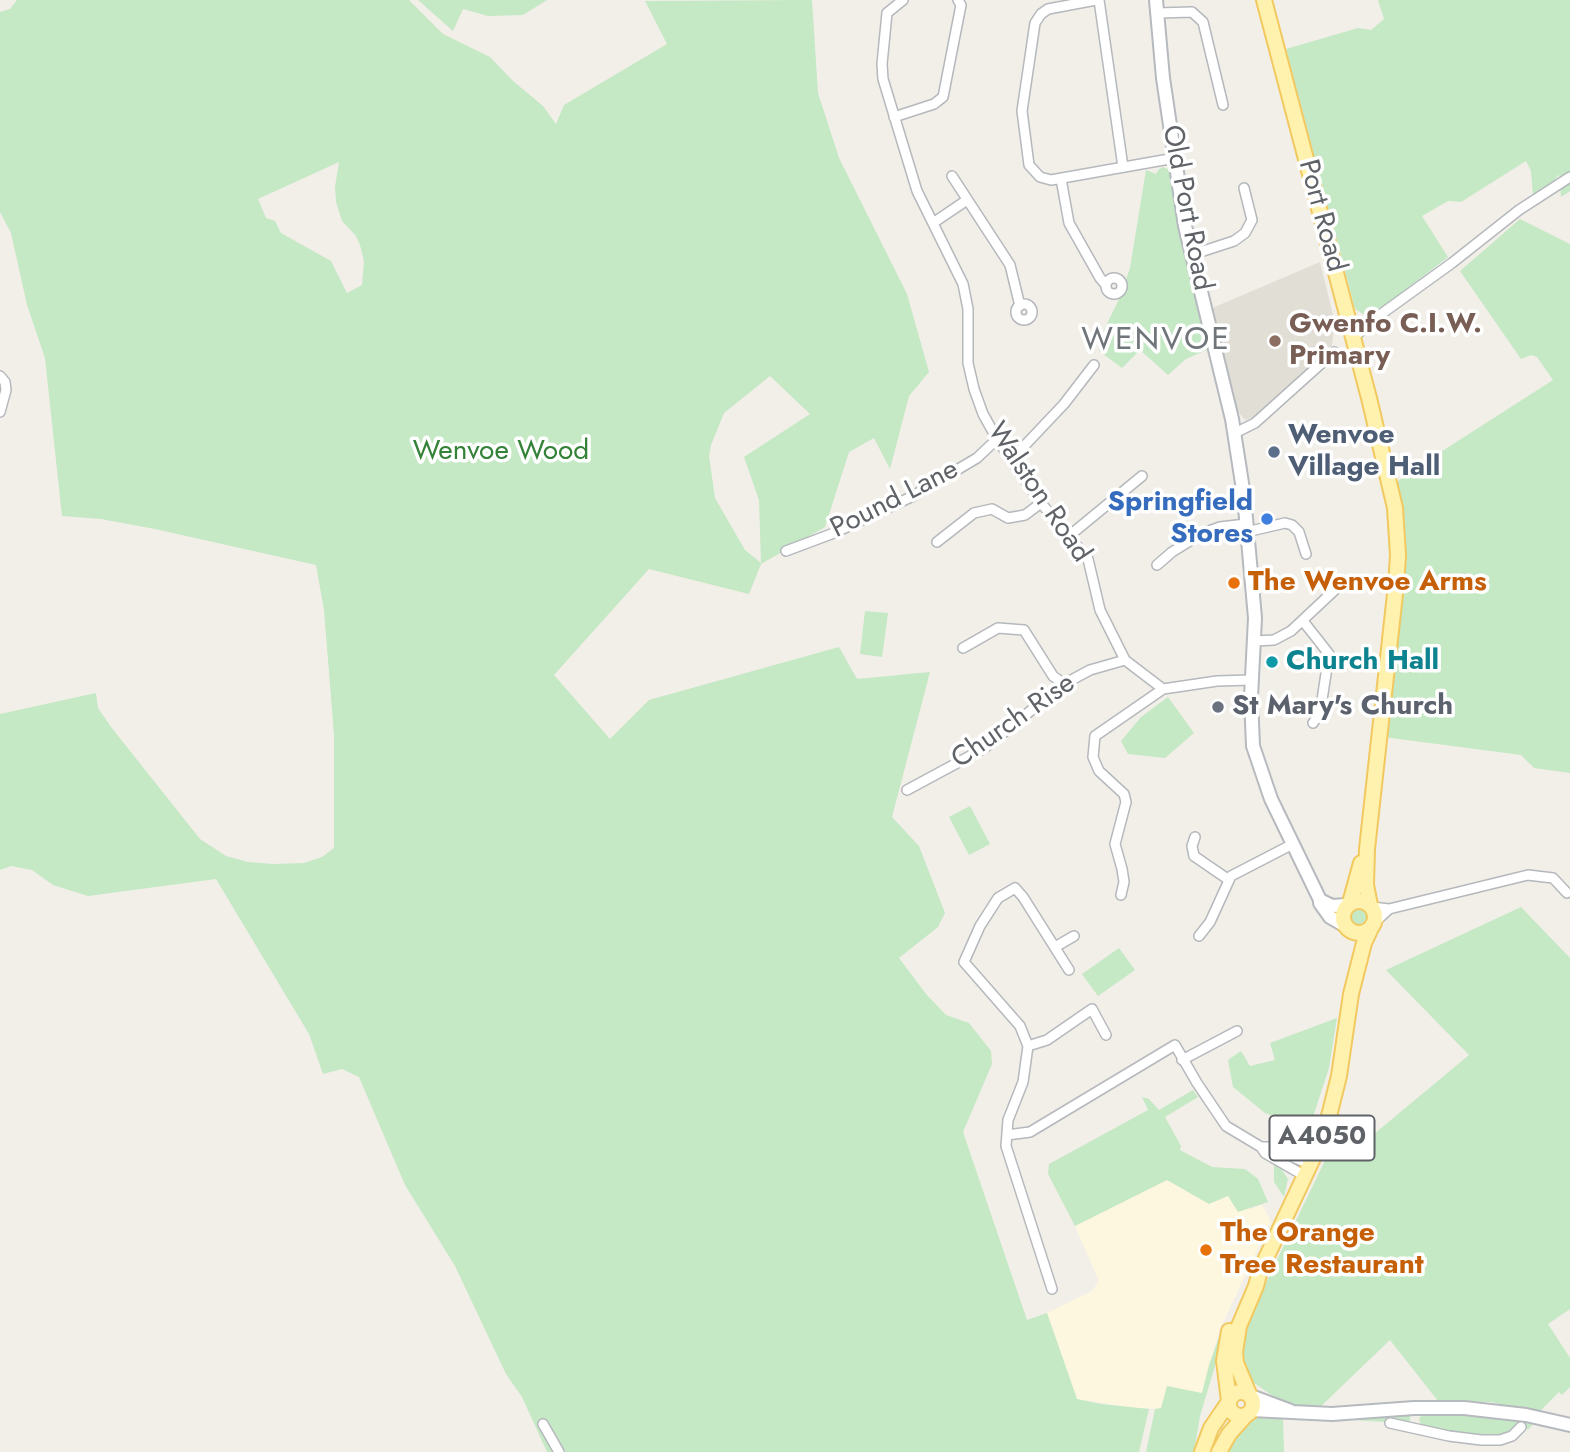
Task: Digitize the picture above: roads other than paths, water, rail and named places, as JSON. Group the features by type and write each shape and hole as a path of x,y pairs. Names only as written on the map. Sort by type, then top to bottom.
{"main road":[{"name":"Port Road","path":"1249,1404 1236,1363 1239,1326 1260,1271 1308,1170 1328,1120 1339,1076 1350,994 1375,915 1366,885 1367,849 1398,555 1392,493 1264,0"},
{"name":"Port Road","path":"1350,994 1352,948 1342,915 1349,904 1367,849"},
{"path":"1349,904 1360,900 1371,906"},
{"path":"1346,927 1363,933 1373,925"},
{"name":"Port Road","path":"1229,1402 1224,1372 1226,1342 1251,1283 1260,1271"},
{"path":"1202,1452 1211,1428 1236,1392 1249,1404"},
{"path":"1229,1402 1234,1414 1249,1404"},
{"path":"1219,1449 1249,1404"}],"street":[{"name":"Walston Road","path":"903,0 887,13 883,79 917,191 963,284 968,309 968,363 983,414 1041,503 1088,559 1100,610 1125,660 1163,689"},
{"path":"894,117 934,104 943,97 961,5 958,0"},
{"path":"1123,167 1097,0 1052,4 1041,13 1035,23 1023,114 1028,160 1032,169 1044,179 1061,178 1175,158"},
{"path":"1192,12 1195,0"},
{"path":"1157,7 1192,12 1198,16 1205,27 1223,105"},
{"name":"Old Port Road","path":"1157,7 1163,78 1191,255 1234,433 1255,618 1251,680 1252,736 1257,761 1270,799 1320,904 1330,917 1346,927"},
{"path":"952,176 1010,265 1020,306"},
{"path":"1353,338 1519,210 1570,177"},
{"path":"1061,178 1069,223 1100,278 1107,285"},
{"path":"1191,255 1234,241 1245,233 1252,220 1244,188"},
{"path":"933,223 967,200"},
{"path":"1347,316 1359,321 1373,320"},
{"path":"1234,433 1255,422 1334,352"},
{"path":"1011,460 1064,404 1094,365"},
{"path":"0,376 5,382 6,390 0,412"},
{"name":"Pound Lane","path":"786,551 841,530 911,497 977,458 997,439"},
{"path":"1069,536 1142,476"},
{"path":"937,542 974,513 992,509 1008,518 1025,515 1041,503"},
{"path":"1157,565 1171,552 1201,534 1220,527 1292,524 1299,532 1306,554"},
{"path":"1255,641 1274,640 1291,631 1339,586 1347,583"},
{"path":"1303,621 1329,654 1320,713 1313,723"},
{"path":"963,648 998,628 1024,630 1053,676 1064,684"},
{"name":"Church Rise","path":"906,790 983,749 1064,684 1090,670 1125,660"},
{"path":"1121,895 1124,882 1115,844 1126,802 1124,794 1099,771 1093,757 1095,736 1163,689 1217,681 1251,680"},
{"path":"1195,837 1192,846 1194,856 1229,880"},
{"path":"1199,936 1210,922 1229,880 1242,869 1292,845"},
{"path":"1371,906 1389,909 1528,875 1552,878 1567,893"},
{"path":"1052,1289 1006,1146 1008,1120 1025,1075 1028,1046 1020,1026 964,962 980,926 998,898 1015,888 1069,970"},
{"path":"1320,900 1332,906 1349,904"},
{"path":"1373,925 1389,909"},
{"path":"1055,947 1074,936"},
{"path":"1028,1046 1046,1040 1092,1009 1106,1035"},
{"path":"1182,1060 1237,1031"},
{"path":"1007,1135 1030,1132 1175,1045 1226,1126 1308,1170"},
{"path":"1249,1404 1282,1406 1294,1412 1353,1414 1414,1408 1496,1411 1570,1425"},
{"path":"1414,1408 1415,1428"},
{"path":"1390,1423 1480,1440 1500,1440 1512,1436 1521,1427"},
{"path":"543,1424 559,1452"}],"place":[{"name":"Gwenfo C.I.W. Primary","path":"1275,341"},
{"name":"Wenvoe Village Hall","path":"1274,452"},
{"name":"Springfield Stores","path":"1267,519"},
{"name":"The Wenvoe Arms","path":"1234,583"},
{"name":"Church Hall","path":"1272,662"},
{"name":"St Mary's Church","path":"1218,707"},
{"name":"The Orange Tree Restaurant","path":"1206,1250"}],"district":[{"name":"WENVOE","path":"1156,341"}],"park label":[{"name":"Wenvoe Wood","path":"501,452"}]}
